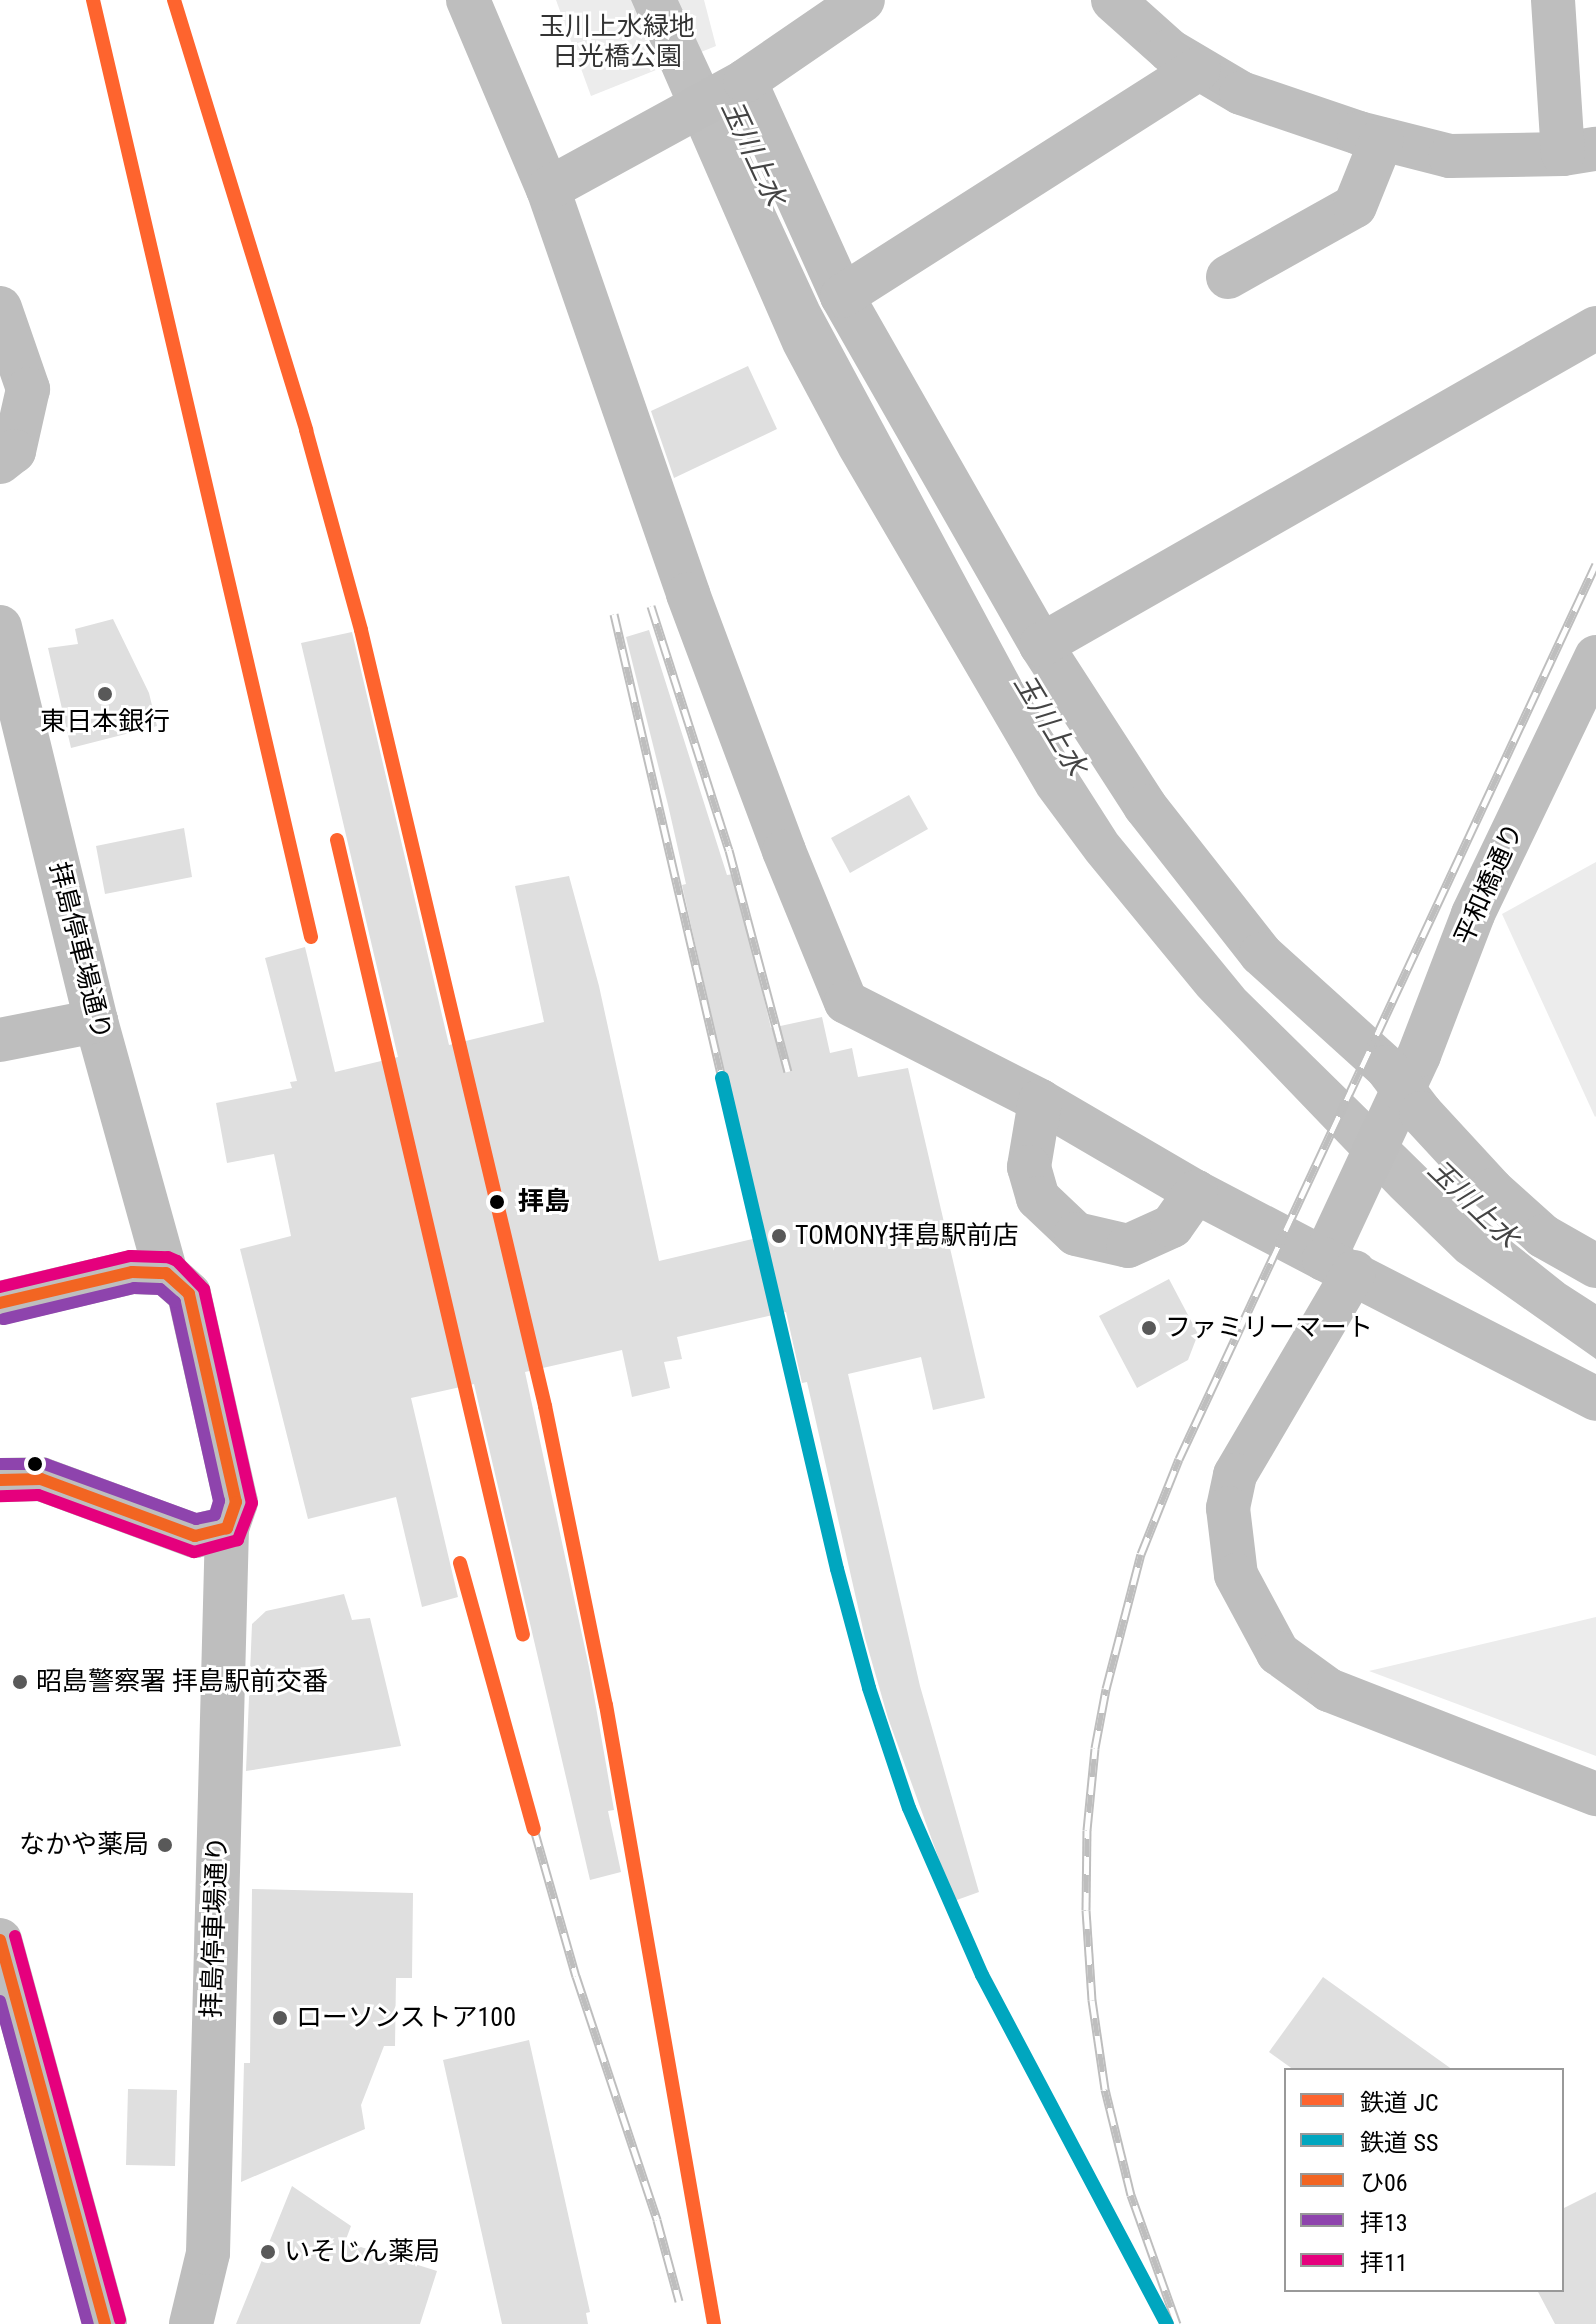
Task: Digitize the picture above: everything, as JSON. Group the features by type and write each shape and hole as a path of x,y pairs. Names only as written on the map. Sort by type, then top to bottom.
{"street":[{"path":"468,0 548,189 688,594 784,851 846,1002 1040,1101 1196,1192 1596,1399"},
{"path":"548,189 731,88 863,0"},
{"path":"1113,0 1170,51 1241,93 1382,139 1450,156 1580,151 1553,0"},
{"path":"842,296 1199,69"},
{"path":"731,88 842,296 1041,645 1145,806 1261,954 1386,1067 1397,1101 1421,1113 1492,1190 1543,1236 1596,1266"},
{"path":"1228,277 1355,206 1382,139"},
{"path":"0,308 28,389 14,451 0,462"},
{"path":"1041,645 1596,328"},
{"name":"拝島停車場通り","path":"0,627 96,1021 166,1273 189,1294 236,1502 227,1528 208,2253 191,2324"},
{"name":"平和橋通り","path":"1596,657 1473,914 1419,1055 1347,1207 1339,1266 1235,1475 1228,1508 1236,1575 1278,1653 1329,1690 1596,1794"},
{"path":"0,1040 96,1021"},
{"path":"1040,1101 1029,1167 1038,1198 1076,1234 1128,1246 1172,1226 1196,1192"},
{"path":"0,1303 132,1272 166,1273"},
{"path":"2,1478 41,1479 195,1536 227,1528"},
{"path":"0,1940 105,2324"}],"green space":[{"name":"玉川上水緑地 日光橋公園","path":"556,0 704,0 716,46 591,96"},
{"path":"1596,862 1596,1116 1595,1117 1502,914"},
{"path":"1596,1617 1596,1756 1369,1671"}],"shaded area":[{"path":"631,0 678,0 819,305 1032,701 1117,834 1245,990 1458,1199 1565,1284 1596,1304 1596,1359 1457,1261 1391,1197 1198,996 1087,861 1038,795 840,456 784,351"}],"building":[{"path":"748,366 777,429 674,478 651,411"},
{"path":"113,619 149,693 157,726 71,748 48,648 78,644 75,629"},
{"path":"649,630 727,875 734,874 771,1028 822,1017 830,1053 852,1048 858,1077 908,1068 985,1398 933,1410 921,1357 848,1374 920,1686 979,1892 954,1901 888,1718 865,1638 807,1382 802,1383 786,1312 677,1337 682,1359 664,1362 670,1388 632,1397 622,1350 525,1372 589,1667 614,1810 608,1811 621,1872 590,1880 474,1384 411,1398 458,1597 422,1607 396,1497 308,1519 240,1249 291,1236 274,1154 227,1163 216,1103 292,1088 290,1082 297,1081 265,958 305,947 335,1072 398,1057 301,643 352,632 449,1045 544,1022 515,886 569,876 599,986 659,1261 761,1237 682,885 686,884 626,637"},
{"path":"909,795 928,829 850,873 831,838"},
{"path":"184,828 192,877 105,894 96,846"},
{"path":"1169,1279 1198,1334 1188,1360 1137,1388 1099,1316"},
{"path":"344,1594 352,1620 370,1618 401,1746 246,1771 252,1624 266,1611"},
{"path":"252,1889 413,1893 412,1978 396,1978 395,2046 384,2046 361,2105 365,2129 241,2182 244,2063 250,2063"},
{"path":"1323,1977 1450,2068 1291,2068 1269,2052"},
{"path":"529,2040 590,2312 586,2313 588,2324 502,2324 443,2060"},
{"path":"128,2089 177,2090 175,2166 126,2165"},
{"path":"292,2186 351,2226 345,2242 437,2271 420,2324 236,2324"},
{"path":"1596,2192 1596,2324 1555,2324 1538,2292 1564,2292 1564,2208"}],"railway":[{"path":"1177,2324 1131,2195 1105,2089 1092,2000 1086,1910 1087,1830 1095,1748 1106,1689 1141,1554 1179,1459 1596,564"},
{"path":"651,606 729,850 788,1071"},
{"path":"614,614 722,1078"},
{"path":"534,1829 576,1976 657,2220 679,2301"}],"rail line":[{"name":"JC","path":"93,0 311,937"},
{"name":"JC","path":"174,0 306,430 361,630 545,1406 606,1705 714,2324"},
{"name":"JC","path":"337,840 523,1635"},
{"name":"SS","path":"722,1078 837,1569 869,1688 909,1808 982,1975 1167,2324"},
{"name":"JC","path":"460,1563 534,1829"}],"transit line":[{"name":"拝11","path":"0,1287 130,1256 168,1257 177,1261 204,1289 252,1503 238,1540 194,1552 38,1495 0,1496"},
{"name":"ひ06","path":"0,1303 132,1272 166,1273 189,1294 236,1502 227,1528 195,1536 41,1479 0,1480"},
{"name":"拝13","path":"0,1464 45,1464 196,1519 215,1515 219,1501 175,1302 160,1289 134,1288 4,1319"},
{"name":"拝11","path":"15,1936 120,2320"},
{"name":"ひ06","path":"0,1940 105,2324"},
{"name":"拝13","path":"0,2001 88,2324"}],"place":[{"name":"東日本銀行","path":"105,694"},
{"name":"拝島","path":"497,1202"},
{"name":"TOMONY拝島駅前店","path":"779,1236"},
{"name":"ファミリーマート","path":"1149,1328"},
{"name":"昭島警察署 拝島駅前交番","path":"20,1682"},
{"name":"なかや薬局","path":"165,1845"},
{"name":"ローソンストア100","path":"280,2018"},
{"name":"いそじん薬局","path":"268,2252"}],"water label":[{"name":"玉川上水","path":"753,153"},
{"name":"玉川上水","path":"1050,725"},
{"name":"玉川上水","path":"1473,1204"}]}
